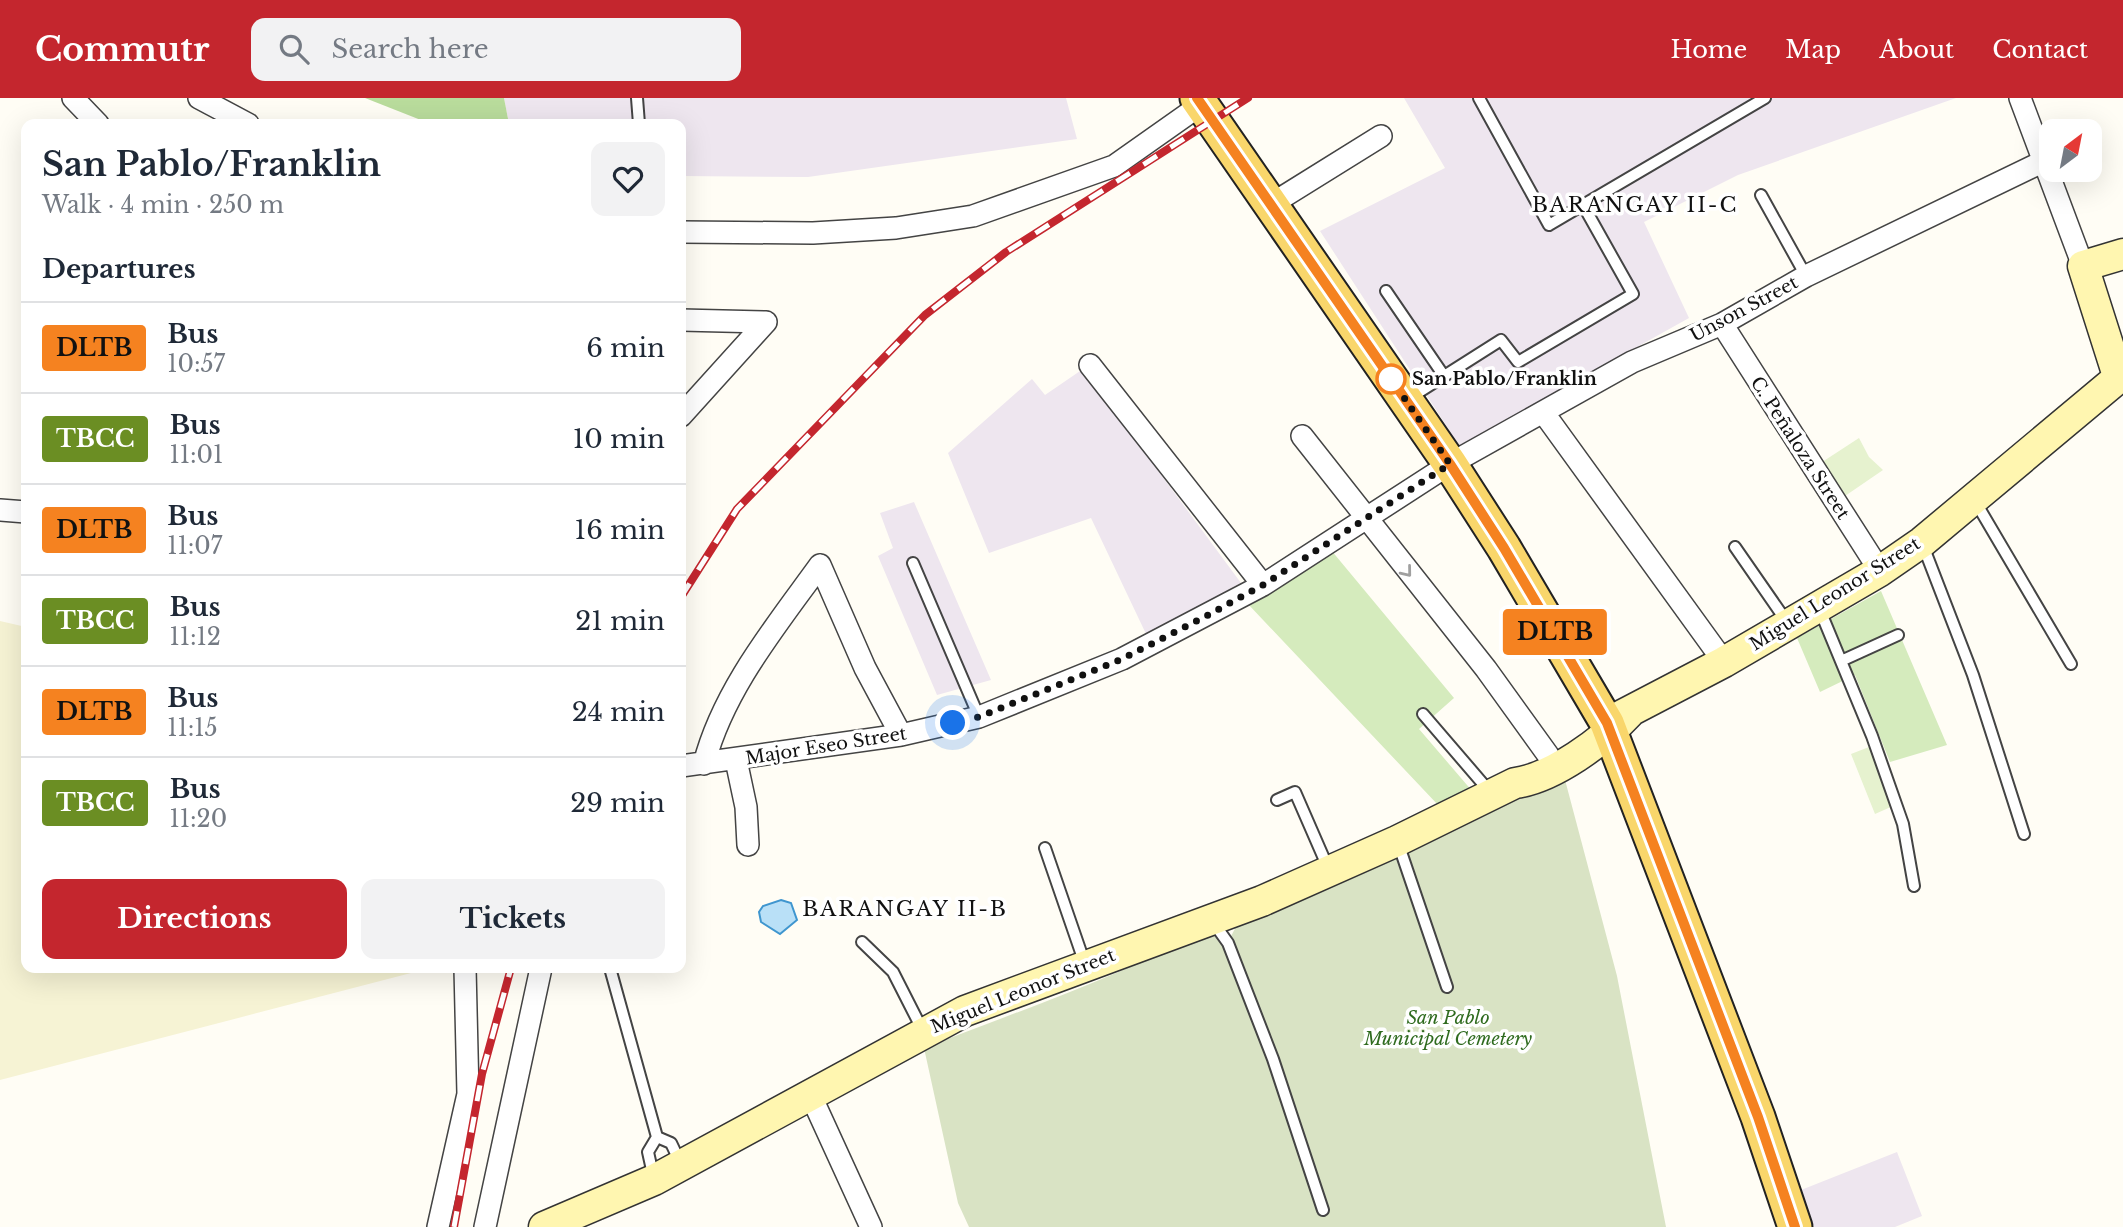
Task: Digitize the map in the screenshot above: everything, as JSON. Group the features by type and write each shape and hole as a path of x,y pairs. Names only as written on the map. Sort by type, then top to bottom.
{"main road":[{"path":"1199,101 1450,464 1616,723 1795,1227"}],"street":[{"path":"73,98 93,119"},
{"path":"199,98 239,119"},
{"path":"2020,98 2039,153"},
{"path":"686,232 813,233 896,228 973,216 1114,166 1199,101"},
{"path":"1270,205 1381,136"},
{"name":"Unson Street","path":"1450,464 1632,362 1722,324 1807,276 2039,163"},
{"path":"2050,182 2083,266 2121,380"},
{"path":"2083,266 2123,254"},
{"path":"686,320 765,321 686,410"},
{"name":"C. Peñaloza Street","path":"1722,324 1880,571"},
{"path":"1090,365 1263,585"},
{"name":"Miguel Leonor Street","path":"1504,789 1522,770 1616,723 1880,571 1922,542 2121,380"},
{"path":"1543,412 1724,662"},
{"path":"1302,436 1364,519 1486,669 1548,755"},
{"name":"Major Eseo Street","path":"686,766 901,735 979,717 1122,659 1263,585 1450,464"},
{"path":"0,510 21,512"},
{"path":"704,764 712,736 746,672 820,565 865,668 901,735"},
{"name":"Miguel Leonor Street","path":"544,1227 654,1180 811,1096 923,1031 965,1011 1211,920 1330,871 1504,789 1529,781 1587,749 1616,723"},
{"path":"736,760 746,807 748,845"},
{"path":"438,1227 453,1172 468,1094 464,973"},
{"path":"485,1227 540,973"},
{"path":"811,1096 871,1227"}],"lane":[{"path":"637,98 639,119"},
{"path":"1479,98 1549,225 1765,98"},
{"path":"1762,195 1807,276"},
{"path":"1405,400 1501,340 1518,362 1633,294 1583,205"},
{"path":"1386,291 1444,376"},
{"path":"1973,498 2071,664"},
{"path":"1922,542 1973,675 2024,834"},
{"path":"1735,547 1788,624"},
{"path":"913,562 979,717"},
{"path":"1818,606 1872,736 1903,824 1914,886"},
{"path":"1841,661 1898,635"},
{"path":"1423,714 1504,789"},
{"path":"1277,800 1295,792 1330,871"},
{"path":"1397,841 1447,988"},
{"path":"1045,848 1086,966"},
{"path":"1211,920 1228,943 1273,1059 1323,1210"},
{"path":"862,942 893,972 923,1031"},
{"path":"611,973 657,1137 648,1153 654,1180"},
{"path":"657,1137 671,1143 682,1165"}],"shaded area":[{"path":"504,98 1066,98 1077,139 808,177 686,176 686,119 508,119"},
{"path":"1404,98 1956,98 1738,175 1644,222 1689,318 1585,376 1464,453 1320,231 1445,168"},
{"path":"1083,369 1241,583 1147,636 1091,518 989,553 948,453 1032,379 1045,395"},
{"path":"914,502 991,680 937,695 878,556 893,548 880,513"},
{"path":"0,621 21,626 21,973 411,973 0,1080"},
{"path":"1897,1152 1922,1216 1895,1227 1814,1227 1801,1190"}],"green space":[{"path":"365,98 504,98 508,119 418,119"},
{"path":"1859,438 1869,457 1883,470 1845,496 1813,468"},
{"path":"1331,550 1454,698 1419,729 1473,792 1439,806 1248,604"},
{"path":"1881,591 1947,745 1890,762 1855,675 1820,692 1797,638"},
{"path":"1869,747 1893,806 1875,814 1851,754"},
{"name":"San Pablo Municipal Cemetery","path":"1564,776 1617,976 1666,1227 969,1227 958,1203 924,1048 1108,976 1215,925 1228,942 1240,919 1270,913 1403,855"}],"water":[{"path":"781,900 791,903 797,920 780,934 761,922 759,912 763,906"}],"railway":[{"path":"686,589 737,509 925,315 1006,252 1248,98"},
{"path":"454,1227 482,1074 510,973"}],"bus line":[{"name":"DLTB","path":"1197,98 1450,464 1504,548 1607,723 1758,1117 1795,1227"}],"place":[{"name":"San Pablo/Franklin","path":"1391,379"}],"district":[{"name":"BARANGAY II-C","path":"1635,205"},
{"name":"BARANGAY II-B","path":"905,909"}],"route":[{"path":"953,723 979,717 1122,659 1208,615 1263,585 1450,464 1391,379"}]}
